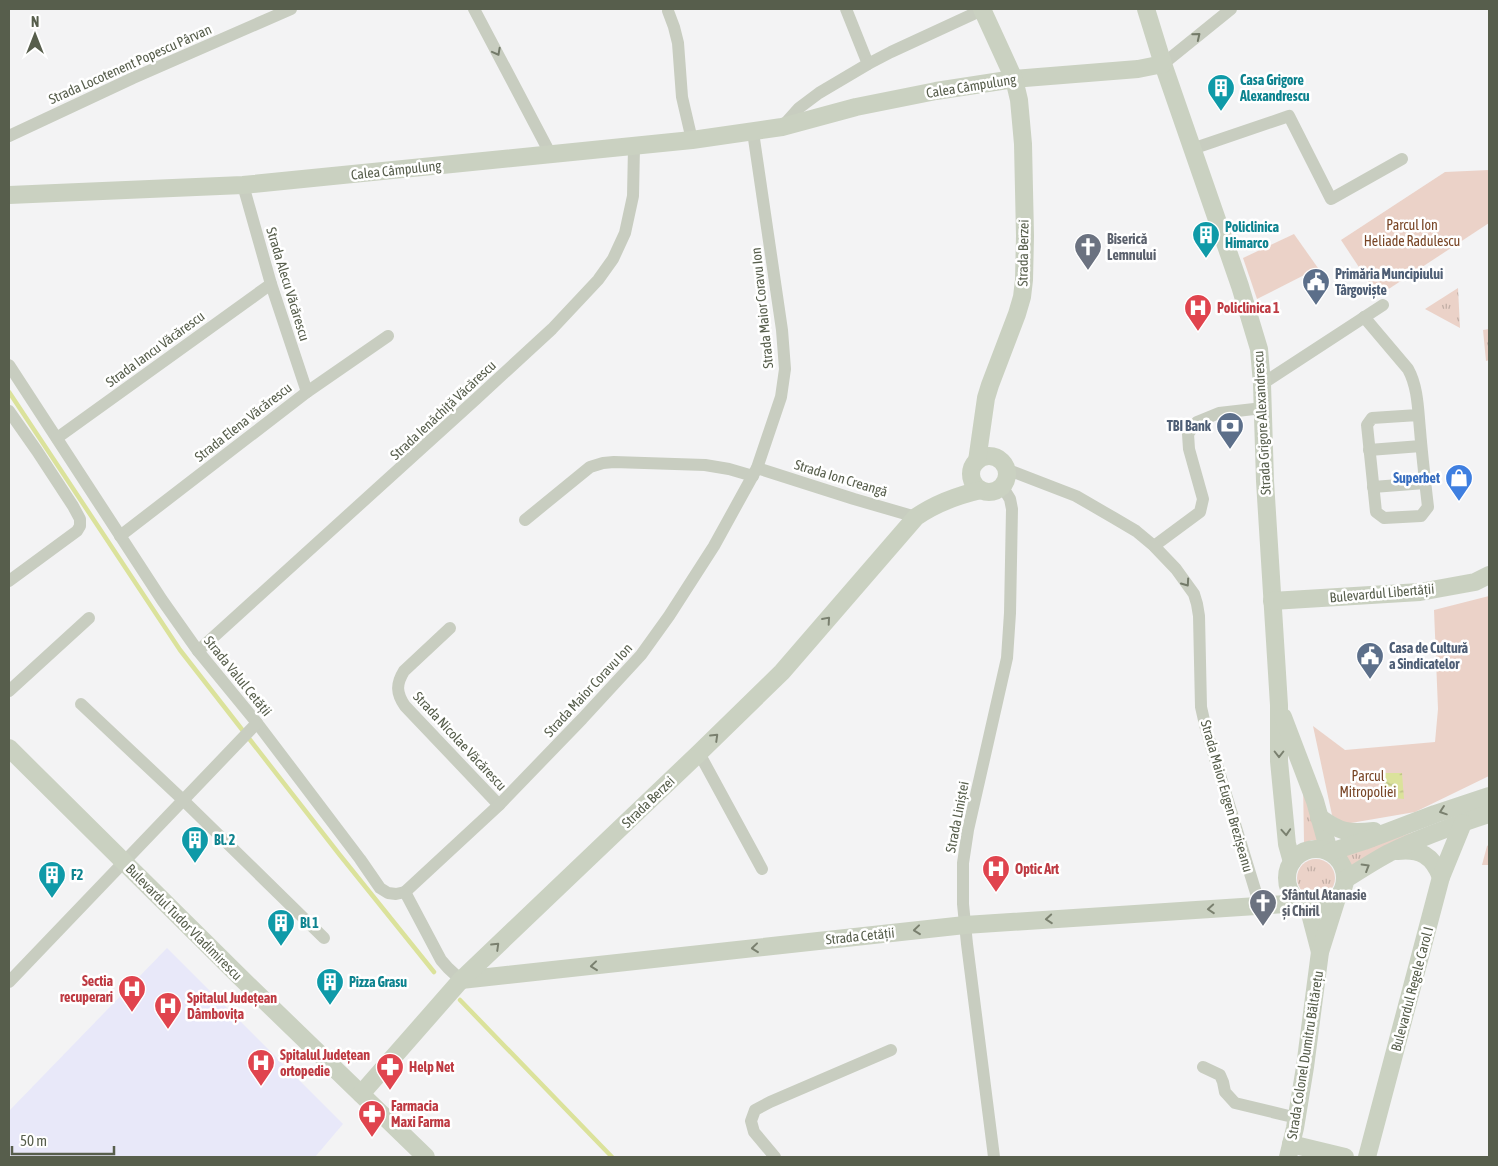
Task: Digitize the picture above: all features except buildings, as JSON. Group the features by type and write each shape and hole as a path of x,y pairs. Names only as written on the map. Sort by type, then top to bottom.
{"street":[{"name":"Strada Locotenent Popescu Pârvan","path":"9,136 114,86 291,9"},
{"path":"474,9 551,155"},
{"path":"846,9 868,64"},
{"path":"782,127 800,108 819,93 868,64 982,9 1014,79"},
{"name":"Strada Grigore Alexandrescu","path":"1146,9 1163,64 1240,286 1259,349 1279,705 1279,761 1287,844 1292,862"},
{"path":"1163,64 1231,9"},
{"path":"668,11 678,43 682,97 692,140"},
{"name":"Calea Câmpulung","path":"16,195 243,185 634,147 782,127 876,102 936,91 1014,79 1138,69 1163,64"},
{"name":"Strada Berzei","path":"931,508 974,467 988,392 1022,297 1025,236 1023,144 1019,100 1014,79"},
{"path":"1192,149 1289,116 1331,199 1402,159"},
{"name":"Strada Maior Coravu Ion","path":"405,892 499,805 641,655 714,546 755,472 781,397 785,368 782,330 753,132"},
{"name":"Strada Ienăchiță Văcărescu","path":"198,651 552,329 598,280 613,259 625,232 632,196 634,147"},
{"path":"9,181 16,195"},
{"name":"Strada Alecu Văcărescu","path":"243,185 271,284 307,392"},
{"name":"Strada Iancu Văcărescu","path":"57,438 271,284"},
{"path":"1262,384 1382,304"},
{"path":"1364,317 1412,376 1418,415 1428,507 1421,516 1384,518 1376,512 1367,425 1372,418 1418,415"},
{"name":"Strada Elena Văcărescu","path":"120,536 307,392 388,336"},
{"name":"Strada Valul Cetății","path":"9,365 120,536 198,651 256,723 380,888 388,893 405,892"},
{"path":"1154,546 1200,512 1203,504 1189,449 1188,434 1197,422 1219,414 1263,408"},
{"path":"9,411 74,506 80,519 80,526 77,531 9,581"},
{"path":"984,421 1003,474"},
{"path":"1370,450 1421,446"},
{"path":"989,456 1003,474 993,491 981,490 974,483 974,467 982,457 989,456"},
{"path":"525,520 590,468 603,463 632,462 706,465 755,472"},
{"name":"Strada Ion Creangă","path":"755,472 916,517"},
{"name":"Strada Maior Eugen Brezișeanu","path":"1003,474 1027,477 1076,496 1136,531 1154,546 1176,569 1194,594 1197,604 1202,707 1206,729 1260,906"},
{"name":"Strada Liniștei","path":"994,1157 965,925 963,878 968,830 1006,658 1009,634 1012,509 1003,474"},
{"path":"1373,488 1425,483"},
{"name":"Strada Berzei","path":"361,1094 461,980 782,672 916,517 931,508 970,492 981,490"},
{"name":"Bulevardul Libertății","path":"1272,601 1420,592 1475,582 1489,575"},
{"path":"9,691 89,618"},
{"name":"Strada Nicolae Văcărescu","path":"450,628 404,671 397,689 399,698 499,805"},
{"path":"81,704 183,800 324,938"},
{"name":"Strada Grigore Alexandrescu","path":"1279,705 1315,801 1329,851"},
{"path":"9,982 256,723"},
{"name":"Bulevardul Tudor Vladimirescu","path":"9,748 426,1157"},
{"path":"698,754 762,870"},
{"path":"1329,851 1489,796"},
{"path":"1346,879 1387,854 1432,834 1489,814"},
{"path":"1319,817 1333,827 1345,832 1354,833 1396,829"},
{"name":"Bulevardul Regele Carol I","path":"1367,1157 1441,877 1463,823"},
{"path":"1318,848 1329,851 1341,862 1344,869 1346,879 1344,888 1337,898 1325,906 1316,907 1305,904 1292,894 1288,884 1287,872 1298,855 1306,850 1318,848"},
{"path":"1387,854 1402,850 1419,852 1434,862 1441,877"},
{"path":"1260,906 1288,884"},
{"path":"405,892 441,960 461,980"},
{"name":"Strada Colonel Dumitru Băltărețu","path":"1289,1151 1306,1066 1320,952 1337,898"},
{"name":"Strada Cetății","path":"461,980 965,925 1305,904"},
{"name":"Strada Colonel Dumitru Băltărețu","path":"1305,904 1320,952"},
{"path":"775,1157 754,1132 751,1121 755,1110 891,1050"},
{"path":"1203,1067 1220,1075 1225,1092 1236,1103 1297,1118"},
{"path":"1289,1151 1345,1157"}],"shaded area":[{"name":"Spitalul Județean Dâmbovița","path":"167,948 343,1124 315,1157 9,1157 9,1111"}],"green space":[{"name":"Parcul Ion Heliade Radulescu","path":"1489,170 1489,223 1378,296 1341,240 1445,172"},
{"path":"1294,234 1318,268 1257,299 1243,258"},
{"path":"1458,288 1460,328 1425,309"},
{"path":"1489,329 1489,360 1486,361 1483,330"},
{"name":"Parcul Mitropoliei","path":"1489,596 1489,776 1415,812 1345,824 1332,815 1313,726 1345,750 1435,742 1438,709 1434,610"},
{"path":"1303,780 1319,842 1312,840 1304,843"},
{"path":"1418,831 1348,867 1345,858 1341,854"},
{"path":"1489,845 1489,865 1482,865 1487,846"},
{"path":"1316,859 1330,864 1335,878 1330,892 1316,897 1302,892 1297,878 1302,864"}],"water":[{"path":"1384,773 1402,773 1404,799 1384,797"}],"waterway":[{"path":"9,392 180,650 339,854 434,972"},
{"path":"460,1000 612,1157"}],"place":[{"name":"Casa Grigore Alexandrescu","path":"1221,112"},
{"name":"Policlinica Himarco","path":"1206,259"},
{"name":"Biserică Lemnului","path":"1088,271"},
{"name":"Primăria Muncipiului Târgoviște","path":"1316,306"},
{"name":"Policlinica 1","path":"1198,332"},
{"name":"TBI Bank","path":"1230,450"},
{"name":"Superbet","path":"1459,502"},
{"name":"Casa de Cultură a Sindicatelor","path":"1370,680"},
{"name":"Bl. 2","path":"195,864"},
{"name":"Optic Art","path":"996,893"},
{"name":"F2","path":"52,899"},
{"name":"Sfântul Atanasie și Chiril","path":"1263,927"},
{"name":"Bl 1","path":"281,947"},
{"name":"Pizza Grasu","path":"330,1006"},
{"name":"Sectia recuperari","path":"132,1013"},
{"name":"Spitalul Județean Dâmbovița","path":"168,1030"},
{"name":"Spitalul Județean ortopedie","path":"261,1087"},
{"name":"Help Net","path":"390,1091"},
{"name":"Farmacia Maxi Farma","path":"372,1138"}]}
